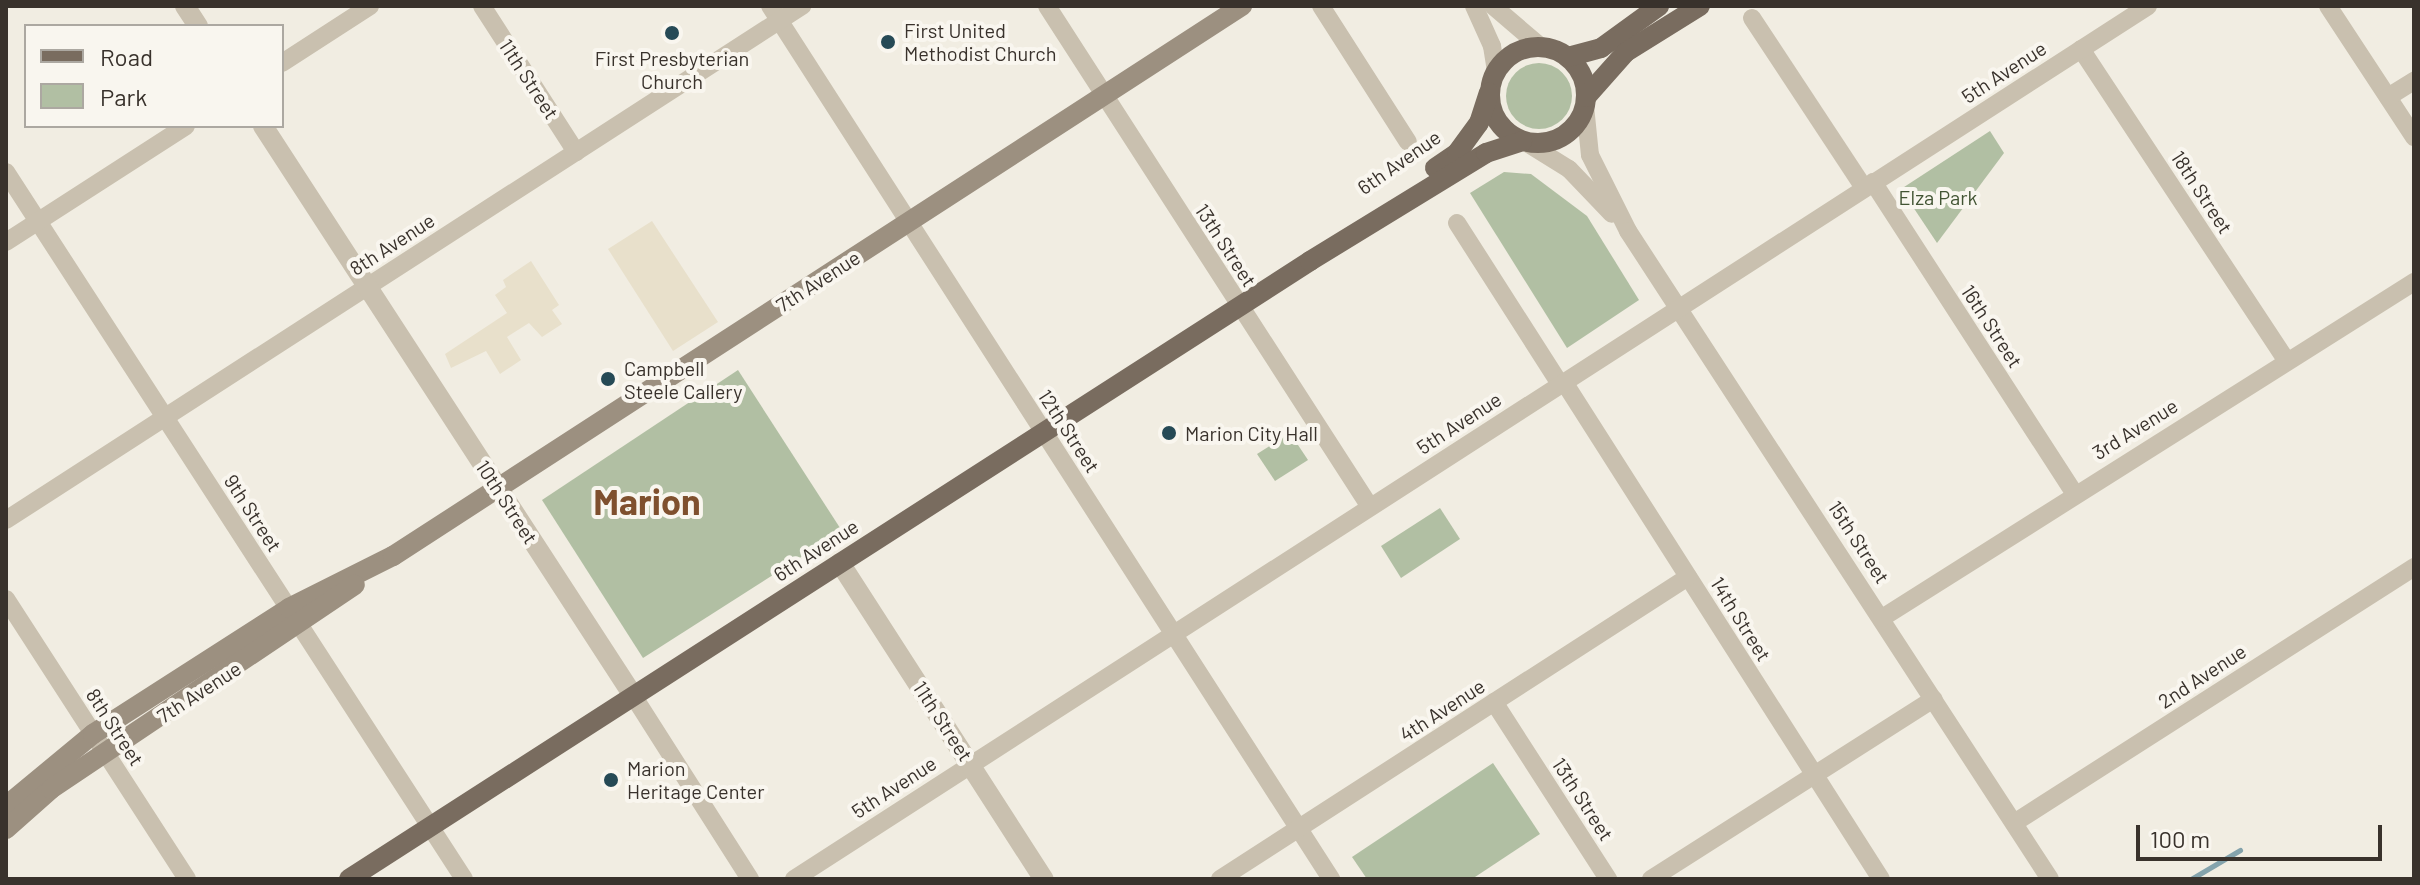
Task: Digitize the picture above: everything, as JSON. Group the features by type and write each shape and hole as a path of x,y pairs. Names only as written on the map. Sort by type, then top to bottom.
{"main road":[{"name":"7th Avenue","path":"6,829 36,799 300,627 393,556 1242,6"},
{"path":"1568,57 1601,48 1659,6"},
{"path":"1586,102 1580,70 1568,57 1541,47 1510,56 1494,78 1495,118 1525,142 1554,141 1568,134 1586,102 1626,52 1700,6"},
{"name":"6th Avenue","path":"1310,261 1457,153 1479,123 1494,78"},
{"name":"6th Avenue","path":"349,879 1310,261 1486,153 1525,142"},
{"name":"7th Avenue","path":"6,806 93,734 289,608 393,556"}],"street":[{"path":"185,6 197,24"},
{"path":"284,62 370,6"},
{"name":"11th Street","path":"482,6 576,152"},
{"name":"8th Avenue","path":"6,520 576,152 775,13 802,6"},
{"name":"13th Street","path":"1047,6 1370,507"},
{"path":"1321,6 1408,142"},
{"path":"1474,6 1492,46 1494,78"},
{"path":"1493,6 1541,47"},
{"name":"5th Avenue","path":"794,879 2148,6"},
{"path":"2328,6 2414,137"},
{"name":"12th Street","path":"775,13 1331,879"},
{"name":"16th Street","path":"1752,18 2074,493"},
{"name":"18th Street","path":"2081,49 2286,360"},
{"path":"2388,97 2414,81"},
{"name":"15th Street","path":"1586,102 1590,155 1628,231 1680,306 2050,879"},
{"path":"6,242 183,128"},
{"name":"10th Street","path":"264,128 750,879"},
{"name":"15th Street","path":"1525,142 1569,169 1628,231"},
{"name":"9th Street","path":"6,172 464,879"},
{"name":"14th Street","path":"1457,223 1881,879"},
{"name":"3rd Avenue","path":"1882,618 2074,493 2414,282"},
{"name":"11th Street","path":"840,563 1044,879"},
{"name":"2nd Avenue","path":"2014,823 2414,567"},
{"name":"4th Avenue","path":"1220,879 1688,577"},
{"name":"8th Street","path":"6,599 187,879"},
{"path":"1651,879 1934,699"},
{"name":"13th Street","path":"1494,702 1608,879"}],"green space":[{"path":"1532,63 1546,63 1558,68 1567,77 1572,96 1570,109 1563,120 1546,129 1532,129 1520,124 1511,115 1506,103 1506,89 1511,77 1520,68"},
{"name":"Elza Park","path":"1990,131 2004,153 1937,243 1901,189"},
{"path":"1504,172 1531,174 1587,216 1639,300 1567,348 1470,193"},
{"path":"738,370 842,531 643,658 542,500"},
{"path":"1290,433 1308,460 1275,481 1257,454"},
{"path":"1440,508 1460,539 1401,578 1381,546"},
{"path":"1493,763 1540,834 1472,879 1367,879 1352,857"}],"shaded area":[{"path":"652,221 718,322 673,351 608,249"},
{"path":"531,261 559,305 552,310 562,324 542,337 529,323 507,337 521,360 500,374 486,351 451,368 445,354 507,313 495,295 506,287 503,280"}],"waterway":[{"path":"2191,879 2240,850"}],"place":[{"name":"First Presbyterian Church","path":"672,33"},
{"name":"First United Methodist Church","path":"888,42"},
{"name":"Campbell Steele Callery","path":"608,379"},
{"name":"Marion City Hall","path":"1169,433"},
{"name":"Marion Heritage Center","path":"611,780"}],"district":[{"name":"Marion","path":"647,501"}]}
